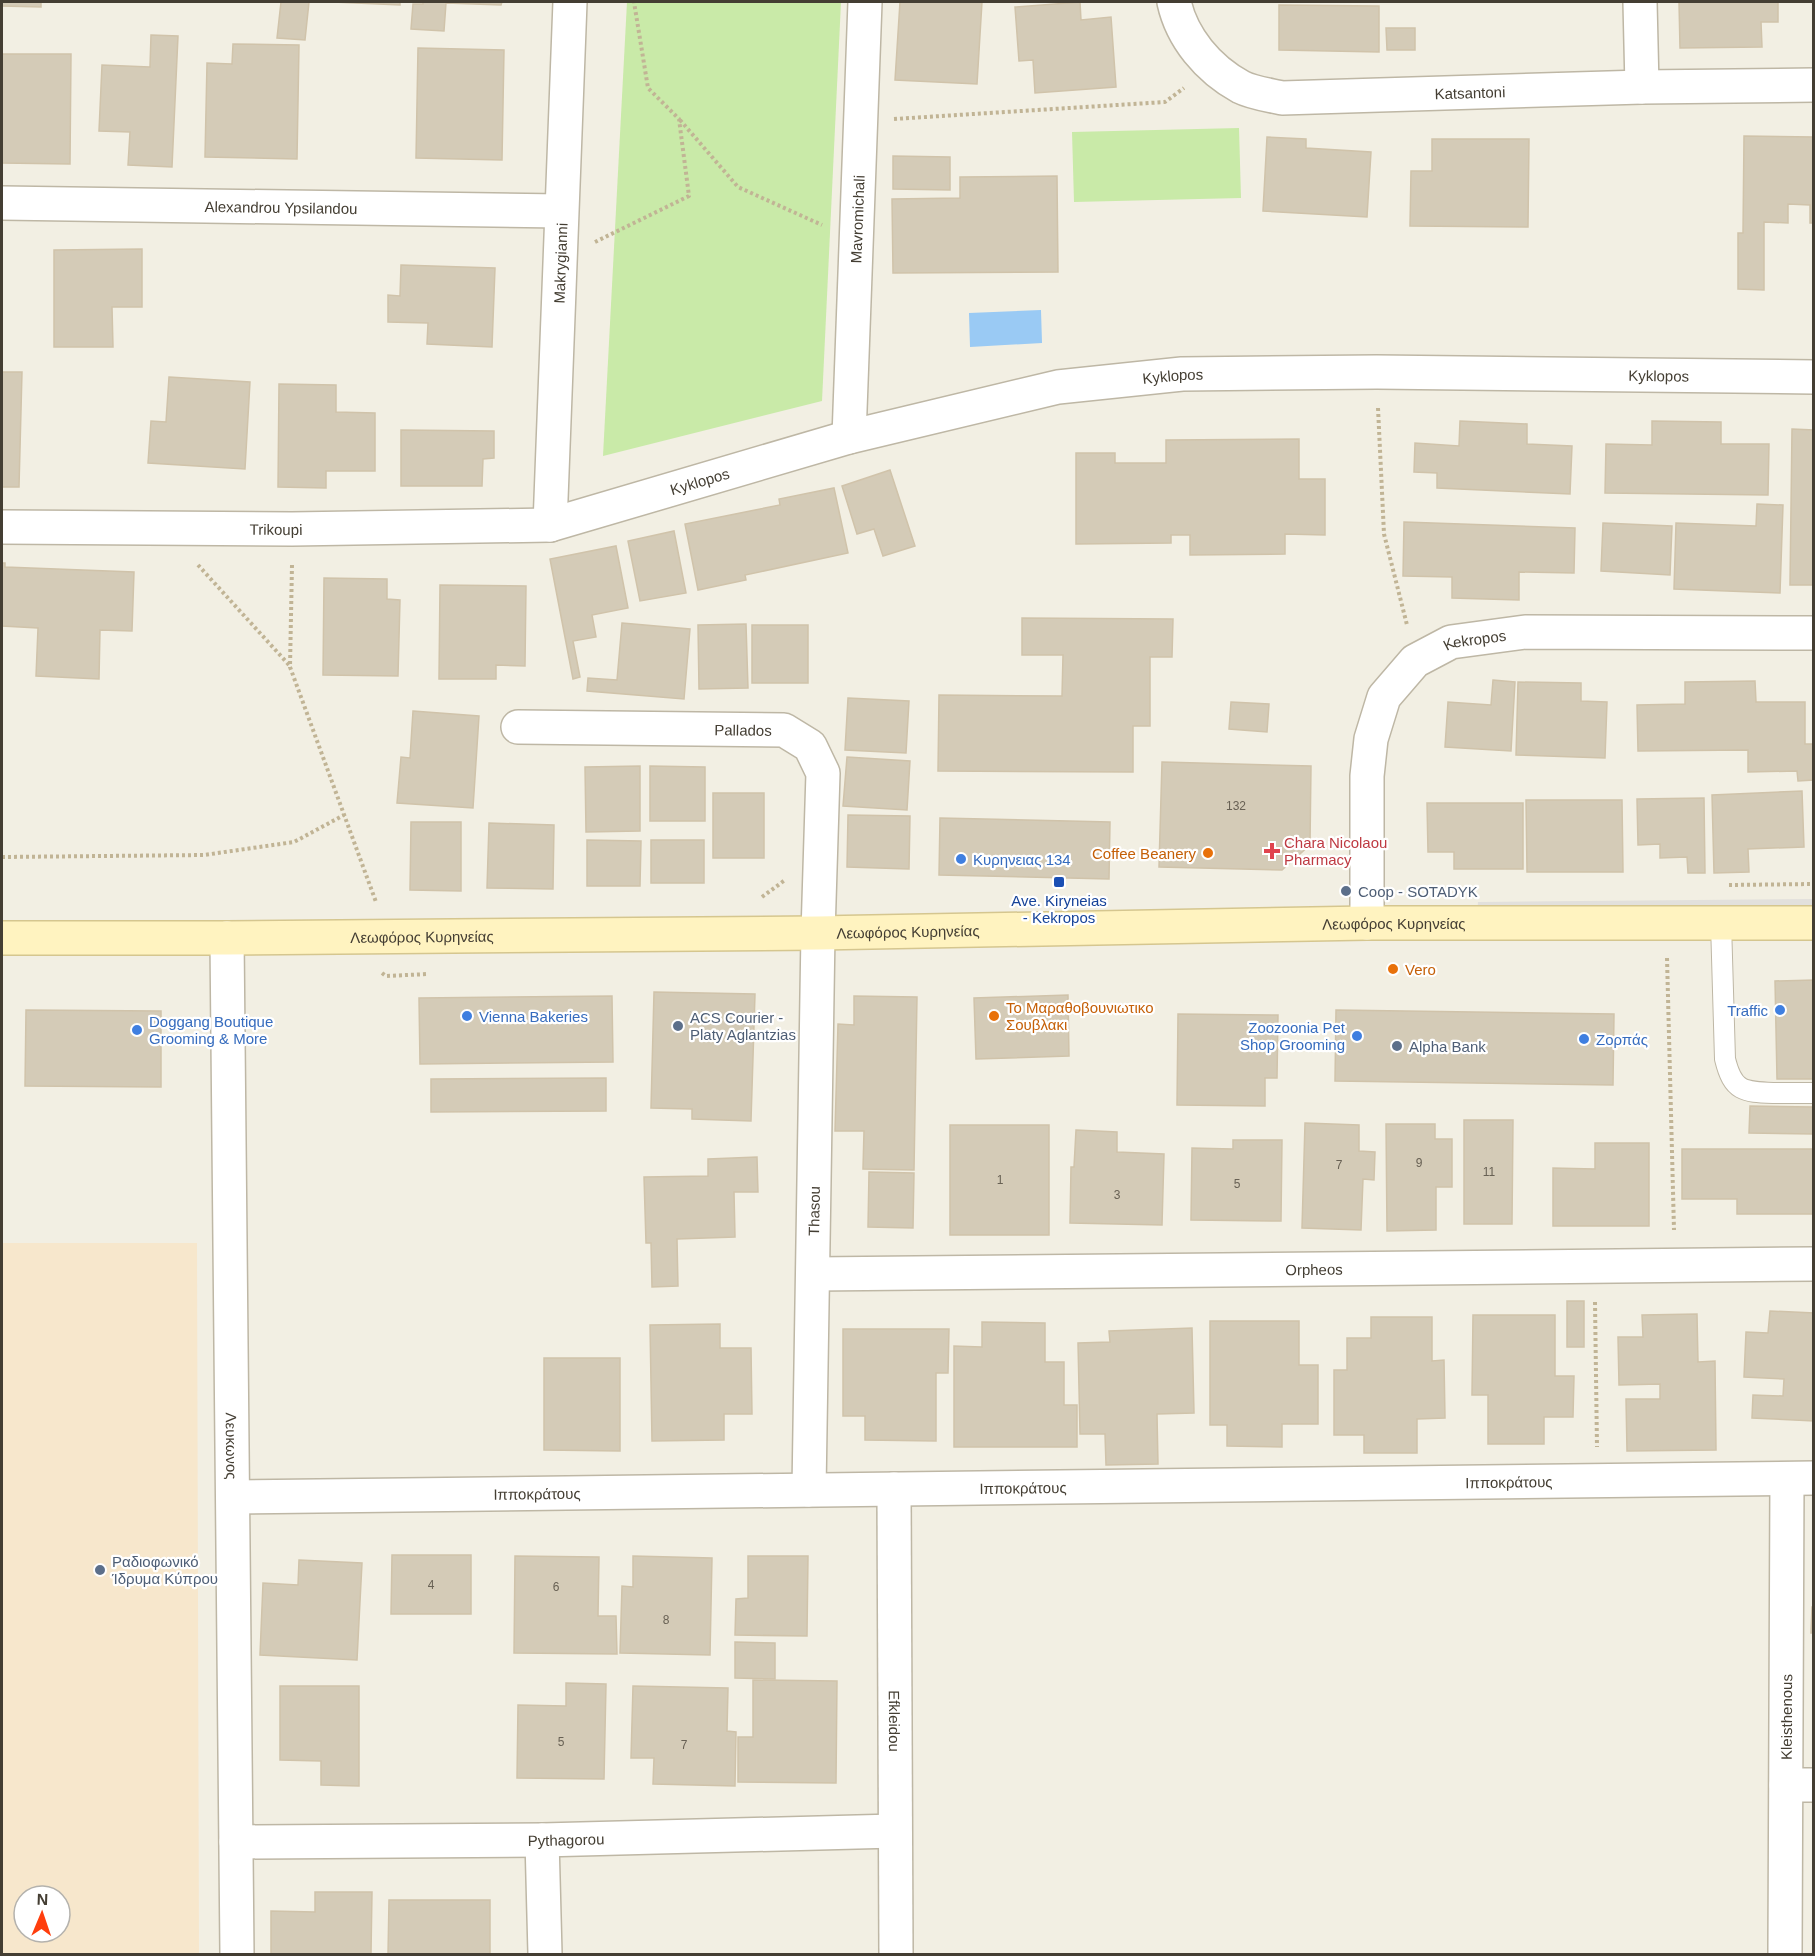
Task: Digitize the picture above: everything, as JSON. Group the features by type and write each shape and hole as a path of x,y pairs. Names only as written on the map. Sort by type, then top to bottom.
{"main road":[{"name":"Λεωφόρος Κυρηνείας","path":"2,938 818,933 1366,923 1814,922"}],"street":[{"name":"Makrygianni","path":"550,525 570,2"},
{"name":"Mavromichali","path":"849,437 865,2"},
{"name":"Katsantoni","path":"1174,2 1183,30 1210,67 1243,88 1282,98 1641,87 1814,85"},
{"path":"1640,2 1641,87"},
{"name":"Alexandrou Ypsilandou","path":"2,202 561,211"},
{"name":"Kyklopos","path":"550,525 849,437 1058,387 1182,374 1377,372 1814,377"},
{"name":"Trikoupi","path":"2,527 292,529 550,525"},
{"name":"Kekropos","path":"1366,923 1367,776 1371,739 1384,697 1415,661 1451,642 1525,632 1814,633"},
{"name":"Pallados","path":"518,727 784,730 810,746 823,773 818,933"},
{"name":"Thasou","path":"809,1490 818,933"},
{"name":"Λευκωνος","path":"227,938 237,1954"},
{"name":"Orpheos","path":"814,1274 1814,1264"},
{"name":"Ιπποκράτους","path":"233,1497 1800,1479"},
{"name":"Kleisthenous","path":"1785,1954 1800,1785 1800,1479"},
{"name":"Efkleidou","path":"894,1489 896,1954"},
{"name":"Pythagorou","path":"236,1842 542,1840 895,1832"},
{"path":"542,1840 545,1954"}],"lane":[{"path":"1720,923 1725,1059 1729,1073 1737,1085 1748,1092 1814,1093"}],"path":[{"path":"634,2 648,88 679,119 738,187 856,241"},
{"path":"860,121 1165,102 1210,67"},
{"path":"559,260 689,196 679,119"},
{"path":"1377,372 1384,534 1415,661"},
{"path":"165,528 290,667"},
{"path":"292,529 290,667 388,937"},
{"path":"2,857 204,855 294,842 344,815"},
{"path":"1667,952 1674,1265"},
{"path":"1594,1266 1598,1481"}],"shaded area":[{"path":"1814,899 1813,912 1477,915 1478,902"},
{"name":"Ραδιοφωνικό Ίδρυμα Κύπρου","path":"2,1243 197,1243 199,1954 2,1954"}],"green space":[{"path":"627,2 841,2 822,401 603,456"},
{"path":"1239,128 1241,198 1074,202 1072,132"}],"water":[{"path":"1041,310 1042,343 970,347 969,313"}],"building":[{"path":"2,2 41,2 41,7 2,6"},
{"path":"281,2 309,2 305,40 277,38"},
{"path":"333,2 400,2 400,5"},
{"path":"423,2 502,2 501,5 446,3 444,31 411,29 413,4 423,4"},
{"path":"900,2 982,2 977,84 895,80"},
{"path":"1080,2 1081,20 1111,17 1116,87 1035,93 1033,60 1019,61 1015,7"},
{"path":"1679,2 1778,2 1778,22 1761,22 1762,47 1680,48"},
{"path":"1279,5 1379,6 1379,52 1279,50"},
{"path":"1386,28 1415,28 1415,50 1387,50"},
{"path":"151,35 178,36 172,167 128,165 130,132 99,131 102,65 150,67"},
{"path":"233,44 299,45 297,159 205,157 207,63 232,64"},
{"path":"418,48 504,50 502,160 416,158"},
{"path":"2,54 71,54 70,164 2,163"},
{"path":"1744,136 1814,137 1814,223 1810,223 1810,205 1788,204 1788,223 1764,222 1764,290 1738,289 1738,233 1743,233"},
{"path":"1267,137 1306,139 1306,148 1371,152 1367,217 1263,211"},
{"path":"1432,139 1529,139 1528,227 1410,226 1411,171 1432,171"},
{"path":"893,156 950,157 950,190 893,189"},
{"path":"1057,176 1058,272 893,273 892,199 960,198 960,177"},
{"path":"142,249 142,307 112,307 113,347 54,347 54,250"},
{"path":"401,265 495,268 492,347 427,344 428,323 388,322 388,295 400,296"},
{"path":"2,372 22,372 19,487 2,487"},
{"path":"169,377 250,382 245,469 148,463 151,421 166,422"},
{"path":"279,384 336,385 336,412 375,413 375,471 326,471 326,488 278,487"},
{"path":"1460,421 1527,424 1527,444 1572,446 1570,494 1437,488 1437,473 1414,472 1415,443 1459,446"},
{"path":"1652,421 1721,422 1721,444 1769,444 1768,495 1605,493 1606,444 1652,445"},
{"path":"1792,429 1814,430 1814,585 1790,585"},
{"path":"401,430 494,431 494,458 483,459 482,486 401,486"},
{"path":"1299,439 1299,479 1325,479 1325,535 1285,534 1285,554 1190,555 1190,535 1171,535 1171,543 1076,544 1076,453 1115,453 1115,463 1166,463 1166,440"},
{"path":"890,470 915,546 883,556 874,529 857,534 842,486"},
{"path":"834,488 848,553 745,575 746,580 698,590 685,524 780,505 779,499"},
{"path":"1757,504 1783,505 1780,593 1674,589 1676,523 1756,526"},
{"path":"1404,522 1575,528 1574,573 1519,572 1519,600 1452,598 1452,577 1403,576"},
{"path":"1603,523 1672,526 1670,575 1601,571"},
{"path":"674,531 686,593 640,601 628,541"},
{"path":"616,546 628,608 592,615 596,637 573,641 580,677 573,679 550,559"},
{"path":"2,563 5,563 5,567 134,572 132,631 100,630 99,679 36,676 38,628 2,626"},
{"path":"324,578 387,579 387,599 400,600 398,676 323,675"},
{"path":"440,585 526,586 525,666 496,665 496,679 439,679"},
{"path":"1022,618 1173,619 1172,657 1150,657 1150,726 1133,726 1133,772 938,771 939,695 1062,696 1063,655 1022,655"},
{"path":"622,623 690,629 684,699 587,691 588,678 617,680"},
{"path":"746,624 748,688 699,689 698,625"},
{"path":"752,625 808,625 808,683 752,683"},
{"path":"1493,680 1515,682 1511,751 1445,747 1448,702 1491,705"},
{"path":"1755,681 1756,702 1805,702 1805,744 1814,744 1814,780 1798,781 1797,771 1748,772 1748,750 1638,751 1637,705 1685,704 1685,682"},
{"path":"1518,682 1581,683 1581,701 1607,702 1605,758 1516,755"},
{"path":"848,698 909,701 906,753 845,750"},
{"path":"1231,702 1269,704 1267,732 1229,729"},
{"path":"413,711 479,716 473,808 397,803 401,757 410,758"},
{"path":"847,757 910,761 907,810 843,806"},
{"path":"1162,762 1311,766 1310,845 1282,870 1159,867"},
{"path":"640,766 640,831 586,832 585,767"},
{"path":"650,766 705,767 705,821 650,821"},
{"path":"1802,791 1804,847 1748,849 1749,872 1714,873 1712,795"},
{"path":"713,793 764,793 764,858 713,858"},
{"path":"1704,798 1705,873 1688,873 1687,857 1660,858 1660,844 1638,845 1637,799"},
{"path":"1526,800 1622,800 1623,872 1527,872"},
{"path":"1427,803 1523,803 1523,869 1454,869 1454,852 1428,852"},
{"path":"848,815 910,816 909,869 847,867"},
{"path":"940,818 1110,822 1109,879 939,875"},
{"path":"411,822 461,822 461,891 410,890"},
{"path":"489,823 554,825 553,889 487,888"},
{"path":"587,840 641,841 640,886 587,886"},
{"path":"651,840 704,840 704,883 651,883"},
{"path":"1814,980 1814,1079 1777,1079 1775,981"},
{"path":"654,992 755,994 751,1121 692,1119 692,1109 651,1108"},
{"path":"1068,995 1069,1056 976,1059 974,998"},
{"path":"612,996 613,1062 420,1064 419,998"},
{"path":"854,996 917,997 914,1170 863,1169 864,1131 835,1131 838,1024 854,1025"},
{"path":"26,1010 161,1011 161,1087 25,1086"},
{"path":"1336,1010 1614,1014 1613,1085 1335,1081"},
{"path":"1178,1014 1278,1015 1277,1078 1265,1078 1265,1106 1177,1105"},
{"path":"606,1078 606,1111 431,1112 431,1079"},
{"path":"1750,1106 1814,1107 1814,1134 1749,1133"},
{"path":"1464,1120 1513,1120 1512,1224 1464,1224"},
{"path":"1305,1123 1359,1125 1359,1151 1375,1152 1374,1180 1363,1179 1361,1230 1302,1228"},
{"path":"1386,1124 1435,1124 1435,1139 1452,1139 1452,1187 1436,1187 1436,1230 1387,1231"},
{"path":"950,1125 1049,1125 1049,1235 950,1235"},
{"path":"1076,1130 1117,1132 1117,1152 1164,1154 1162,1225 1070,1223 1071,1167 1074,1167"},
{"path":"1233,1140 1282,1140 1281,1221 1191,1220 1192,1148 1233,1149"},
{"path":"1595,1143 1649,1143 1649,1226 1553,1226 1553,1168 1595,1169"},
{"path":"1682,1149 1814,1149 1814,1214 1737,1214 1737,1199 1682,1199"},
{"path":"757,1157 758,1192 734,1192 735,1237 677,1239 678,1286 652,1287 651,1243 646,1243 644,1177 708,1176 708,1159"},
{"path":"869,1172 914,1173 913,1228 868,1227"},
{"path":"1567,1301 1584,1301 1584,1347 1567,1347"},
{"path":"1770,1311 1814,1313 1814,1421 1752,1418 1753,1395 1783,1396 1784,1379 1744,1377 1746,1332 1768,1333"},
{"path":"1697,1314 1698,1362 1715,1361 1716,1450 1627,1451 1626,1399 1660,1399 1660,1384 1619,1385 1618,1337 1643,1337 1642,1315"},
{"path":"1473,1315 1555,1315 1555,1376 1574,1376 1573,1417 1544,1417 1544,1444 1488,1444 1488,1395 1472,1395"},
{"path":"1371,1317 1432,1317 1432,1361 1444,1360 1445,1418 1417,1419 1417,1453 1364,1453 1364,1435 1334,1435 1334,1370 1347,1370 1347,1338 1371,1338"},
{"path":"1210,1321 1299,1321 1299,1365 1318,1365 1318,1424 1282,1424 1282,1447 1227,1446 1227,1425 1210,1425"},
{"path":"982,1322 1045,1323 1045,1362 1064,1362 1064,1405 1077,1405 1077,1447 954,1447 954,1346 982,1347"},
{"path":"720,1324 720,1348 751,1348 752,1414 724,1414 724,1440 652,1441 650,1325"},
{"path":"1192,1328 1194,1413 1157,1414 1158,1464 1106,1465 1105,1434 1080,1434 1078,1343 1110,1342 1109,1331"},
{"path":"843,1329 949,1329 948,1373 936,1373 936,1441 865,1440 865,1416 843,1416"},
{"path":"544,1358 620,1358 620,1451 544,1450"},
{"path":"392,1555 471,1555 471,1614 391,1614"},
{"path":"515,1556 599,1557 598,1616 616,1616 617,1654 514,1653"},
{"path":"633,1556 712,1558 710,1655 620,1653 622,1586 633,1587"},
{"path":"748,1556 808,1556 807,1636 735,1635 736,1599 748,1598"},
{"path":"299,1560 362,1563 357,1660 260,1655 263,1583 298,1585"},
{"path":"1812,1607 1814,1607 1814,1633 1811,1633"},
{"path":"735,1642 775,1643 775,1679 735,1678"},
{"path":"753,1680 837,1681 836,1783 738,1782 738,1737 753,1737"},
{"path":"566,1683 606,1684 604,1779 517,1778 518,1705 566,1706"},
{"path":"280,1686 359,1686 359,1786 321,1785 321,1761 280,1760"},
{"path":"633,1686 728,1688 727,1731 736,1732 735,1786 653,1784 654,1758 631,1758"},
{"path":"315,1892 372,1892 371,1954 271,1954 271,1911 315,1912"},
{"path":"389,1900 490,1900 490,1954 388,1954"}],"place":[{"name":"Chara Nicolaou Pharmacy","path":"1272,851"},
{"name":"Coffee Beanery","path":"1208,853"},
{"name":"Κυρηνειας 134","path":"961,859"},
{"name":"Ave. Kiryneias - Kekropos","path":"1059,882"},
{"name":"Coop - SOTADYK","path":"1346,891"},
{"name":"Vero","path":"1393,969"},
{"name":"Traffic","path":"1780,1010"},
{"name":"Vienna Bakeries","path":"467,1016"},
{"name":"Το Μαραθοβουνιωτικο Σουβλακι","path":"994,1016"},
{"name":"ACS Courier - Platy Aglantzias","path":"678,1026"},
{"name":"Doggang Boutique Grooming & More","path":"137,1030"},
{"name":"Zoozoonia Pet Shop Grooming","path":"1357,1036"},
{"name":"Ζορπάς","path":"1584,1039"},
{"name":"Alpha Bank","path":"1397,1046"},
{"name":"Ραδιοφωνικό Ίδρυμα Κύπρου","path":"100,1570"}]}
